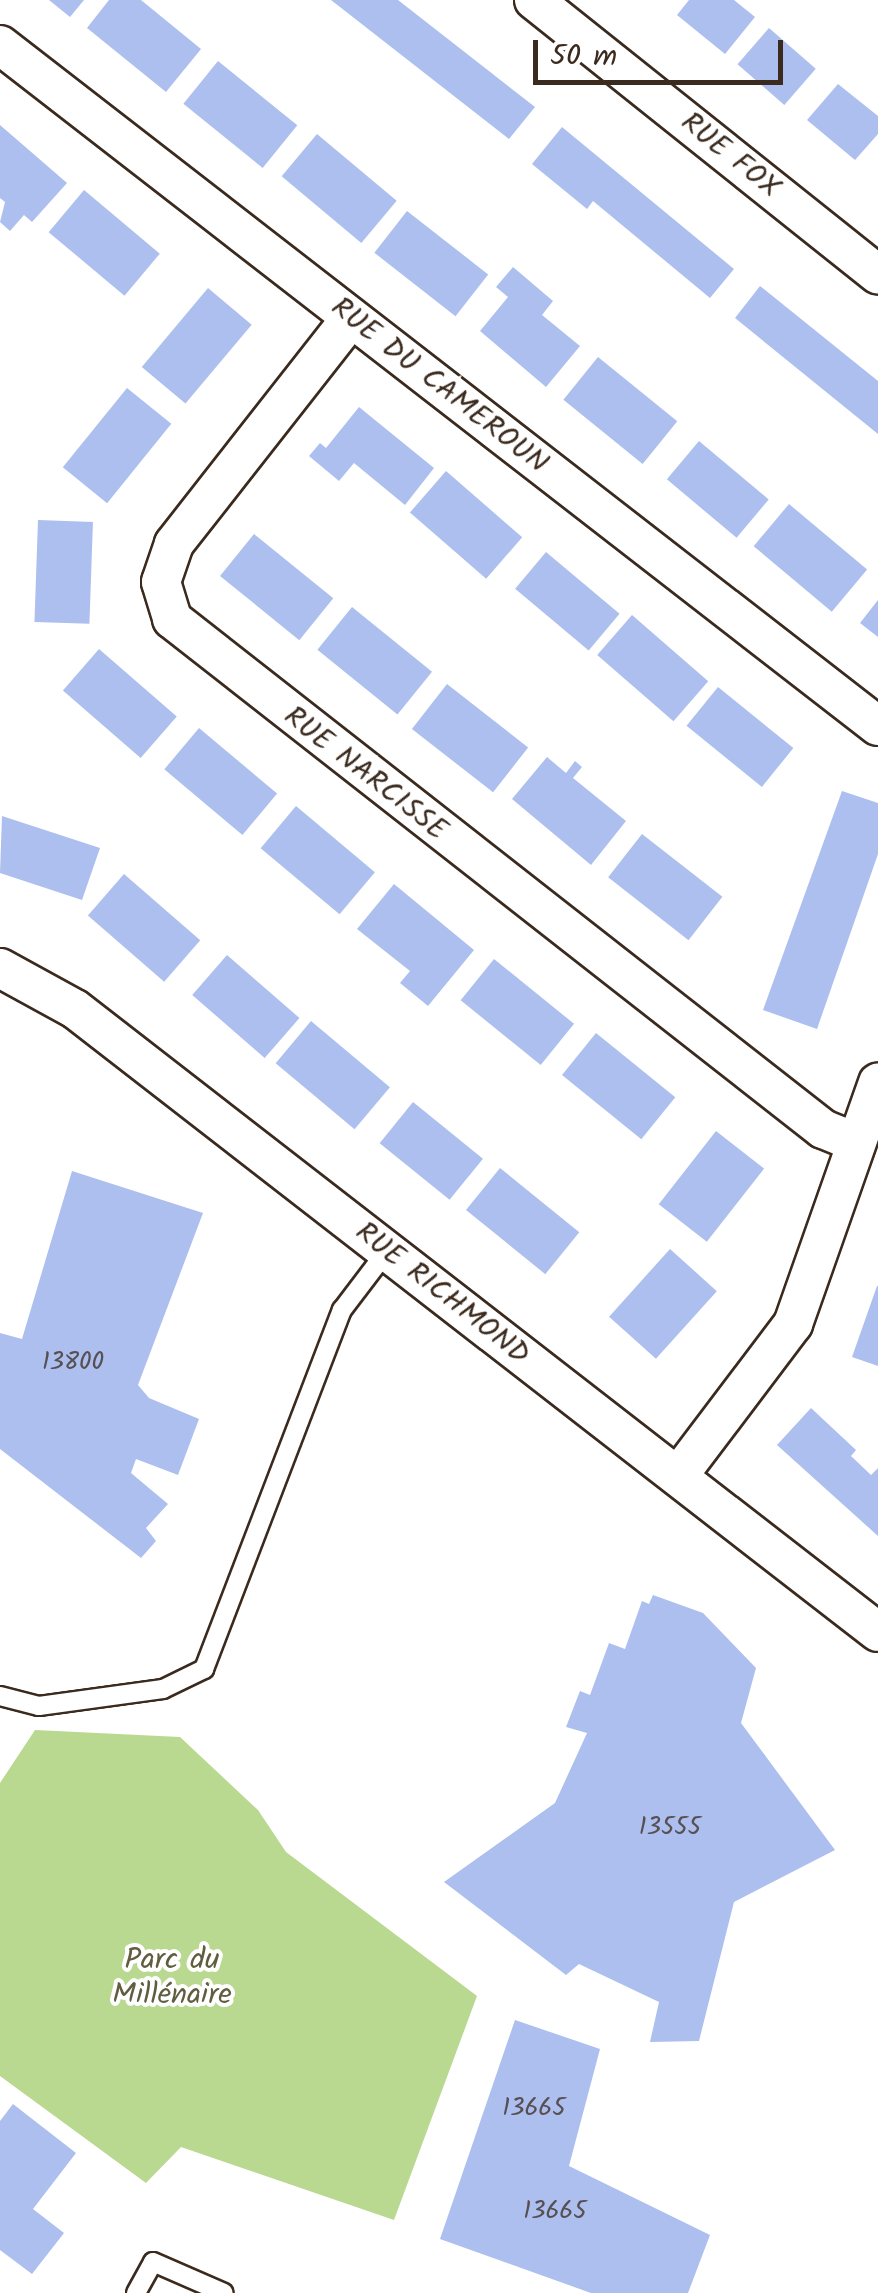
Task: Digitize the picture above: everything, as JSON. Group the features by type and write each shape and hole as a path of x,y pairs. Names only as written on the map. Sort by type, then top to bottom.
{"street":[{"name":"RUE FOX","path":"534,0 878,275"},
{"name":"RUE DU CAMEROUN","path":"0,45 878,726"},
{"name":"RUE NARCISSE","path":"350,318 174,544 161,582 172,619 823,1129 856,1142"},
{"name":"RUE RICHMOND","path":"0,968 56,994 878,1632"},
{"path":"678,1476 792,1324 878,1082"}],"lane":[{"path":"0,1696 39,1706 163,1689 204,1669 342,1310 386,1252"},
{"path":"136,2293 153,2262 224,2293"}],"green space":[{"name":"Parc du Millénaire","path":"35,1730 180,1737 258,1810 286,1852 477,1996 394,2220 181,2147 146,2183 0,2076 0,1783"}],"building":[{"path":"49,0 84,0 70,17"},
{"path":"109,0 141,0 201,49 166,92 87,28"},
{"path":"331,0 398,0 535,107 509,139"},
{"path":"689,0 734,0 755,17 725,54 677,15"},
{"path":"769,28 816,69 784,105 738,64"},
{"path":"218,61 297,125 263,168 183,104"},
{"path":"838,84 878,116 878,134 855,160 807,120"},
{"path":"0,125 67,183 32,222 24,215 10,231 0,222 5,202 0,198"},
{"path":"562,127 734,269 710,298 593,201 587,209 532,164"},
{"path":"317,134 397,201 361,243 282,176"},
{"path":"84,190 160,254 124,296 49,232"},
{"path":"407,211 488,274 456,316 374,253"},
{"path":"513,267 553,301 542,315 580,346 546,387 480,331 508,297 496,287"},
{"path":"760,286 878,381 878,434 735,318"},
{"path":"208,288 252,325 185,404 142,367"},
{"path":"598,357 677,421 643,464 563,400"},
{"path":"127,388 171,424 107,503 63,467"},
{"path":"359,407 434,468 405,505 354,463 339,481 309,456 320,443 326,448"},
{"path":"699,441 769,499 737,538 667,479"},
{"path":"446,471 522,537 486,579 410,513"},
{"path":"789,504 867,570 832,612 754,546"},
{"path":"38,520 93,522 89,624 34,622"},
{"path":"254,534 333,598 299,640 220,576"},
{"path":"546,552 620,614 589,650 515,589"},
{"path":"878,600 878,637 860,623"},
{"path":"352,607 432,672 397,715 317,650"},
{"path":"632,615 708,681 673,721 597,655"},
{"path":"99,649 177,717 141,758 63,691"},
{"path":"447,684 528,747 493,792 412,729"},
{"path":"718,687 793,748 762,787 687,726"},
{"path":"199,728 277,794 242,835 164,769"},
{"path":"547,757 566,773 575,761 582,767 573,778 626,821 591,865 512,799"},
{"path":"842,791 878,803 878,854 817,1029 763,1010"},
{"path":"296,806 375,872 340,914 261,848"},
{"path":"2,816 100,848 82,900 0,873"},
{"path":"642,834 722,897 689,940 608,877"},
{"path":"124,874 200,940 164,982 88,916"},
{"path":"394,884 474,950 428,1006 400,983 410,971 357,929"},
{"path":"227,955 299,1018 265,1058 192,995"},
{"path":"494,959 574,1024 541,1065 461,1000"},
{"path":"311,1021 390,1087 355,1129 276,1063"},
{"path":"596,1033 675,1097 641,1139 562,1075"},
{"path":"413,1102 483,1159 450,1200 380,1143"},
{"path":"716,1131 764,1169 707,1242 659,1204"},
{"path":"500,1168 579,1232 545,1274 466,1210"},
{"path":"72,1171 203,1213 138,1385 149,1398 199,1419 178,1475 136,1459 131,1473 168,1504 146,1528 156,1541 141,1558 0,1449 0,1333 22,1339"},
{"path":"670,1249 717,1291 656,1359 609,1317"},
{"path":"878,1286 878,1366 852,1357"},
{"path":"811,1408 856,1450 851,1456 871,1475 878,1468 878,1536 777,1445"},
{"path":"653,1595 703,1613 756,1668 741,1723 835,1850 734,1902 699,2041 650,2042 659,2002 579,1964 566,1975 444,1882 555,1803 587,1733 566,1727 580,1691 590,1695 609,1643 625,1649 642,1601 649,1604"},
{"path":"515,2020 600,2049 569,2166 710,2235 688,2293 591,2293 440,2239"},
{"path":"13,2104 76,2153 33,2209 64,2233 32,2274 0,2250 0,2121"}]}
